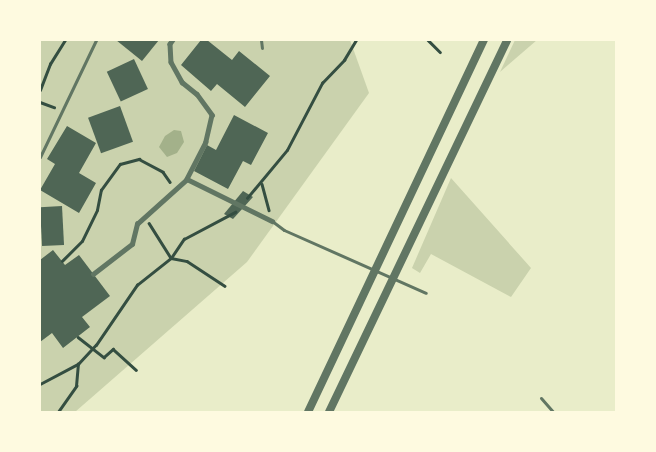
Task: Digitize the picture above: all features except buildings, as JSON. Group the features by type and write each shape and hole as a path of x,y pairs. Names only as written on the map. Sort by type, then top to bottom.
{"street":[{"path":"93,274 132,244 136,224 187,179 206,142 212,115 197,94 182,82 171,62 170,44 173,40"},
{"path":"308,412 484,40"},
{"path":"329,412 507,40"},
{"path":"187,179 272,221"}],"lane":[{"path":"40,157 96,40"},
{"path":"261,40 262,48"},
{"path":"272,221 284,230 374,271 395,277 426,293"},
{"path":"541,398 553,412"}],"path":[{"path":"40,90 50,64 65,40"},
{"path":"251,194 262,183 287,150 322,83 344,60 356,40"},
{"path":"428,40 440,52"},
{"path":"40,102 63,110"},
{"path":"62,261 82,241 97,210 101,190 120,164 139,159 163,172 175,190"},
{"path":"262,183 272,221"},
{"path":"40,384 78,364 92,349 137,285 171,258 184,239 231,216"},
{"path":"144,217 171,258 187,261 225,286"},
{"path":"78,336 92,349 104,356 113,349 136,370"},
{"path":"58,412 76,386 78,364"}],"shaded area":[{"path":"40,40 350,40 369,93 247,262 75,412 40,412"},
{"path":"515,40 537,40 500,72"},
{"path":"174,130 181,131 184,142 177,153 167,157 159,147 165,136"},
{"path":"451,178 531,268 511,297 431,254 420,273 412,268"}]}
